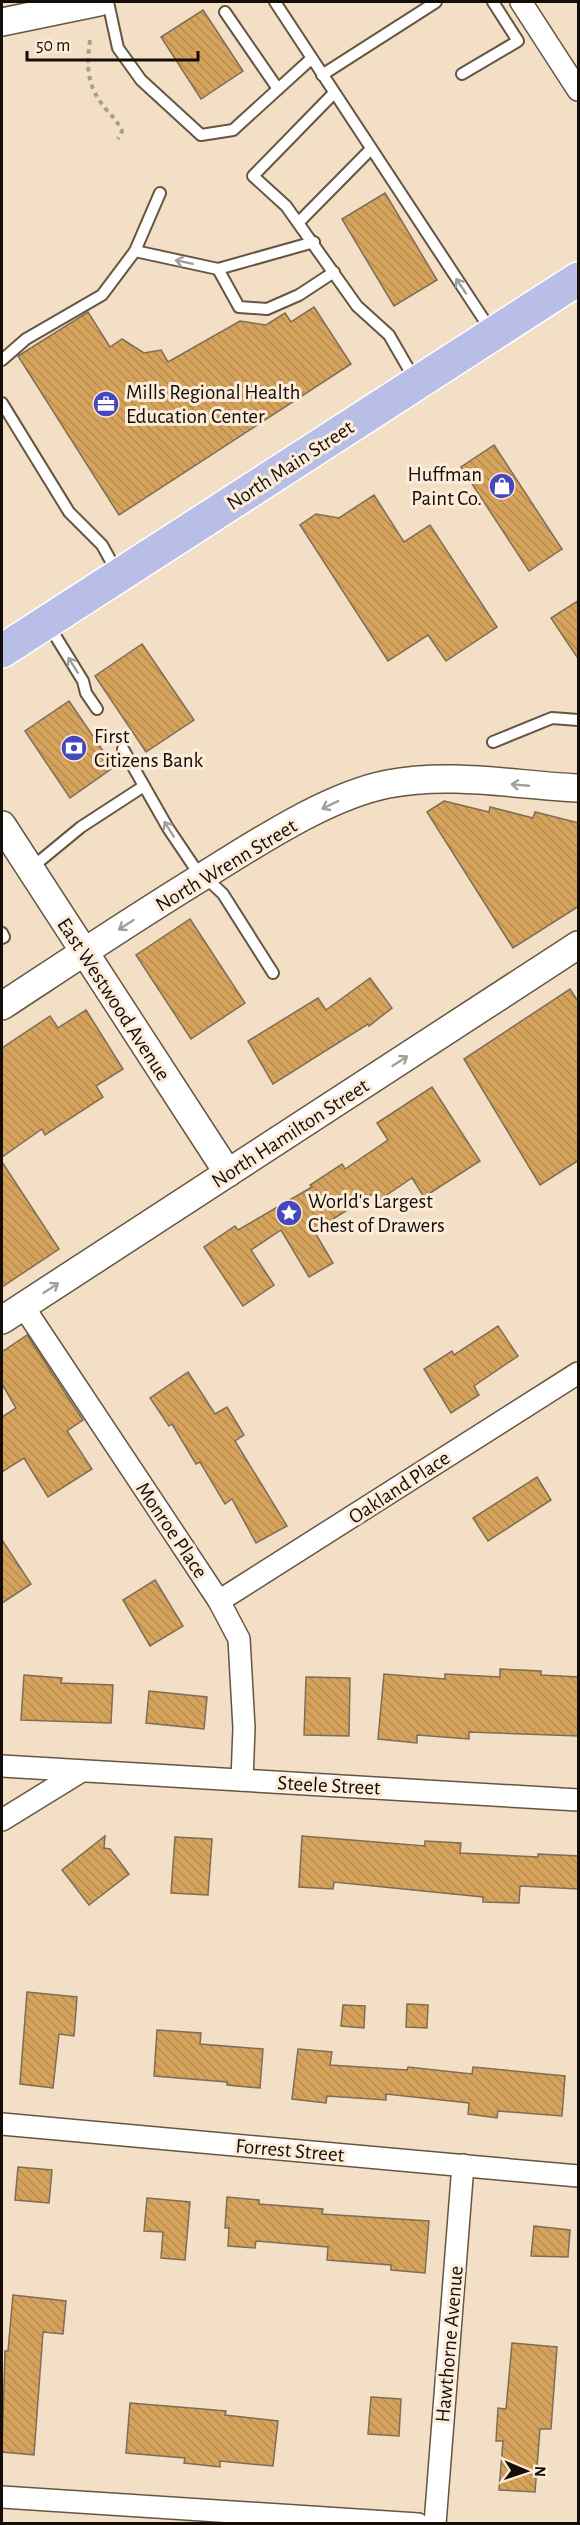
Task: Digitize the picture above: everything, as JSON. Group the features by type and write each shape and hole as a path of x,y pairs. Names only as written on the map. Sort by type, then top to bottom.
{"main road":[{"name":"North Main Street","path":"2,651 579,279"}],"street":[{"path":"2,22 99,2"},
{"path":"521,2 579,90"},
{"name":"North Wrenn Street","path":"2,1006 264,837 359,791 387,784 424,779 462,779 522,786 579,788"},
{"name":"East Westwood Avenue","path":"6,841 30,869 228,1173"},
{"name":"North Hamilton Street","path":"12,1313 579,945"},
{"name":"Monroe Place","path":"12,1313 219,1602 239,1639 244,1728 242,1780"},
{"name":"Oakland Place","path":"219,1602 579,1373"},
{"name":"Steele Street","path":"2,1766 579,1800"},
{"path":"2,1820 80,1772"},
{"name":"Forrest Street","path":"2,2124 579,2176"},
{"name":"Hawthorne Avenue","path":"435,2523 463,2165"},
{"path":"2,2497 418,2523"}],"lane":[{"path":"108,2 118,48 141,80 201,135 233,130 311,59"},
{"path":"274,2 493,335"},
{"path":"322,75 436,2"},
{"path":"462,74 518,41 493,2"},
{"path":"225,12 278,89"},
{"path":"334,93 253,176 286,206 314,242 357,306 388,335 416,383"},
{"path":"299,222 370,150"},
{"path":"2,360 26,339 102,295 135,251 160,193"},
{"path":"135,251 218,269 260,255 314,242"},
{"path":"218,269 239,307 267,309 299,295 334,272"},
{"path":"2,403 69,512 102,546 119,574"},
{"path":"46,622 83,681 97,709"},
{"path":"494,742 552,718 579,720"},
{"path":"123,749 168,828 203,877 223,894 273,973"},
{"path":"30,869 81,827 144,786"},
{"path":"2,933 4,937 2,938"}],"path":[{"path":"90,40 86,65 89,82 94,94 118,122 122,131 118,139"}],"building":[{"path":"203,10 243,71 201,99 161,37"},
{"path":"385,193 437,280 394,306 342,219"},
{"path":"314,307 351,364 119,515 18,356 88,312 110,347 122,339 144,353 161,350 168,362 240,321 266,325 285,313 291,322"},
{"path":"494,445 562,549 529,571 461,467"},
{"path":"374,495 404,542 430,525 497,627 446,661 428,635 388,661 300,525 316,514 339,518"},
{"path":"579,600 579,660 551,618"},
{"path":"142,644 194,720 146,752 95,676"},
{"path":"69,701 114,767 70,798 25,731"},
{"path":"444,801 489,812 490,807 533,818 535,812 579,823 579,906 513,948 427,812"},
{"path":"190,919 245,1003 191,1039 136,955"},
{"path":"370,978 392,1008 369,1026 368,1024 273,1084 248,1041 318,998 326,1010"},
{"path":"570,989 579,1003 579,1160 540,1185 464,1059"},
{"path":"86,1010 123,1069 96,1086 103,1097 45,1135 42,1129 2,1157 2,1048 50,1016 58,1028"},
{"path":"432,1087 480,1161 424,1197 412,1178 379,1200 374,1193 314,1231 333,1263 309,1277 281,1230 251,1250 274,1285 243,1306 204,1247 235,1226 238,1230 312,1187 310,1185 342,1164 345,1169 388,1140 377,1123"},
{"path":"2,1162 59,1249 2,1287"},
{"path":"498,1326 518,1356 474,1386 479,1395 451,1413 424,1369 452,1351 454,1355"},
{"path":"27,1335 83,1420 67,1431 92,1469 48,1497 24,1458 2,1472 2,1417 16,1408 2,1384 2,1352"},
{"path":"188,1372 215,1414 227,1407 244,1435 235,1441 287,1526 256,1543 232,1499 225,1504 200,1462 196,1464 172,1424 169,1426 150,1398"},
{"path":"537,1477 551,1500 488,1541 473,1518"},
{"path":"2,1540 31,1584 2,1603"},
{"path":"155,1580 183,1626 150,1646 123,1600"},
{"path":"500,1669 541,1671 541,1675 579,1677 579,1736 469,1732 469,1739 417,1735 417,1743 378,1739 384,1674 445,1679 445,1674 500,1677"},
{"path":"24,1675 62,1678 61,1683 113,1685 111,1723 21,1720"},
{"path":"306,1677 350,1678 349,1736 304,1735"},
{"path":"149,1691 207,1697 204,1729 146,1723"},
{"path":"105,1836 104,1848 110,1849 129,1874 89,1905 62,1870"},
{"path":"302,1836 425,1846 425,1841 461,1843 460,1853 538,1857 538,1854 579,1856 579,1889 520,1886 519,1903 483,1902 483,1897 334,1882 333,1889 299,1887"},
{"path":"175,1837 212,1839 208,1895 171,1893"},
{"path":"27,1992 77,1997 74,2036 59,2034 53,2088 20,2084"},
{"path":"407,2004 428,2005 427,2028 406,2027"},
{"path":"343,2005 365,2006 364,2028 341,2026"},
{"path":"157,2030 201,2033 200,2044 263,2049 260,2088 227,2085 227,2082 154,2076"},
{"path":"298,2049 332,2052 330,2065 407,2070 408,2067 472,2074 473,2067 565,2076 562,2116 498,2111 497,2118 468,2114 469,2103 386,2094 386,2100 327,2096 326,2103 292,2099"},
{"path":"18,2167 52,2170 49,2203 15,2200"},
{"path":"227,2197 259,2200 259,2204 323,2209 322,2214 429,2221 425,2273 391,2270 391,2265 327,2260 328,2247 256,2241 255,2248 228,2246 229,2228 225,2228"},
{"path":"147,2198 190,2202 185,2260 161,2258 163,2232 144,2231"},
{"path":"534,2226 570,2230 568,2257 531,2256"},
{"path":"13,2295 66,2301 63,2334 43,2332 34,2455 2,2452 5,2351 8,2351"},
{"path":"512,2343 557,2347 551,2429 540,2429 535,2492 499,2490 503,2441 496,2441 498,2408 506,2409"},
{"path":"371,2397 401,2399 399,2436 368,2434"},
{"path":"130,2403 226,2411 225,2415 278,2421 273,2466 220,2461 220,2467 184,2463 185,2458 126,2453"}],"place":[{"name":"Mills Regional Health Education Center","path":"106,404"},
{"name":"Huffman Paint Co.","path":"502,486"},
{"name":"First Citizens Bank","path":"74,748"},
{"name":"World's Largest Chest of Drawers","path":"289,1213"}]}
